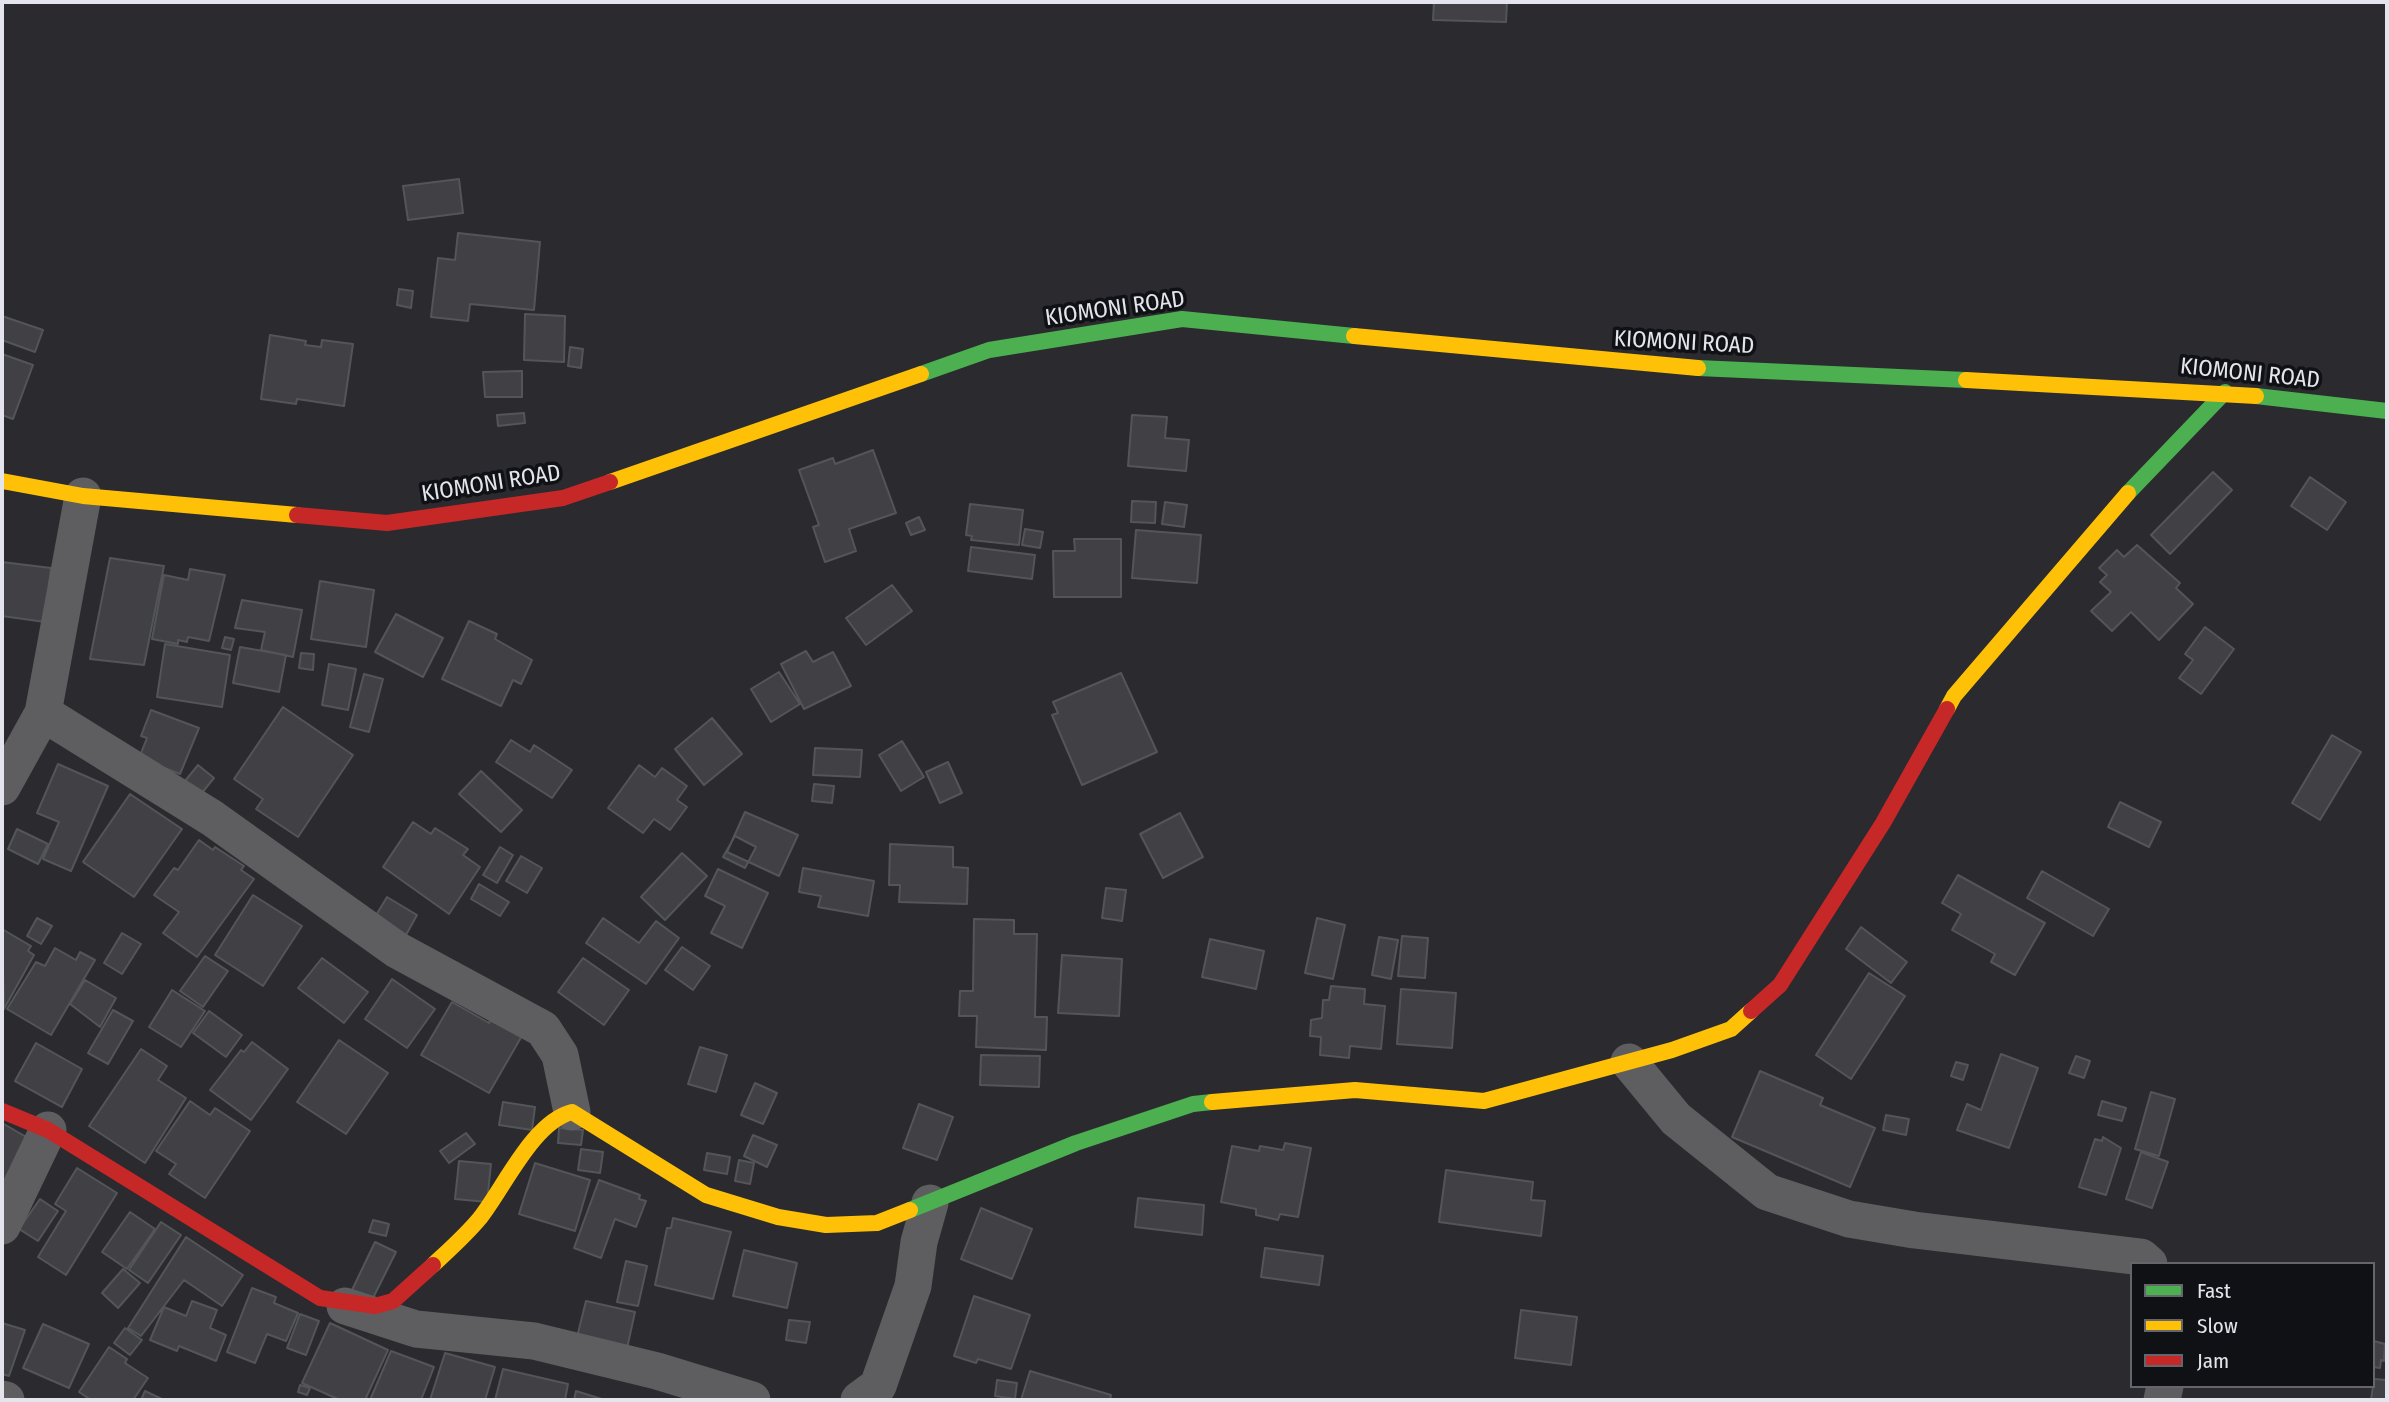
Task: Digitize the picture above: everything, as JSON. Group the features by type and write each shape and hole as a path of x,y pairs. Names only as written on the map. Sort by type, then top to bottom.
{"street":[{"name":"KIOMONI ROAD","path":"2,481 83,496 387,523 563,498 989,350 1182,319 1653,366 2225,392 2387,411"},
{"path":"320,1298 375,1306 393,1301 479,1219 542,1129 557,1116 572,1112 586,1118 706,1195 778,1217 826,1225 877,1223 1076,1143 1193,1104 1355,1090 1484,1101 1629,1062 1731,1029 1780,985 1821,915 1884,823 1954,696 2141,477 2225,392"},
{"path":"2,787 43,713 83,496"},
{"path":"43,713 212,818 397,950 543,1029 561,1055 572,1112"},
{"path":"1629,1062 1676,1119 1767,1192 1862,1221 1914,1230 2141,1257 2147,1262"},
{"path":"2,1111 48,1130 320,1298 416,1329 534,1341 657,1371 752,1400"},
{"path":"2,1226 48,1130"},
{"path":"859,1400 878,1386 912,1286 919,1242 930,1203"}],"building":[{"path":"1434,2 1507,2 1506,22 1433,20"},
{"path":"459,179 463,213 408,220 403,186"},
{"path":"458,233 540,242 534,310 470,304 468,321 431,317 438,258 455,260"},
{"path":"399,289 413,291 411,308 397,305"},
{"path":"525,314 565,316 564,362 524,360"},
{"path":"2,316 43,330 35,352 2,340"},
{"path":"270,335 306,341 305,345 321,347 322,340 353,344 344,406 297,399 296,404 261,399"},
{"path":"570,347 583,349 581,368 568,366"},
{"path":"2,354 33,365 13,419 2,415"},
{"path":"522,371 522,397 485,397 483,372"},
{"path":"524,413 525,423 498,426 497,415"},
{"path":"1132,415 1167,417 1165,438 1189,440 1186,471 1128,466"},
{"path":"873,450 896,513 849,529 856,551 825,562 813,527 819,525 799,470 833,458 835,464"},
{"path":"2213,472 2232,490 2170,554 2151,535"},
{"path":"2310,477 2346,502 2327,530 2291,506"},
{"path":"1132,501 1156,502 1155,523 1131,522"},
{"path":"1165,502 1187,505 1184,527 1162,524"},
{"path":"970,504 1023,510 1019,545 971,540 972,536 966,535"},
{"path":"919,517 925,530 911,535 906,523"},
{"path":"1025,529 1043,532 1040,548 1022,545"},
{"path":"1136,530 1201,535 1197,583 1132,578"},
{"path":"1074,539 1121,539 1121,597 1054,597 1053,551 1075,551"},
{"path":"2137,545 2180,583 2176,588 2193,604 2159,640 2131,612 2112,631 2091,611 2111,592 2100,582 2107,575 2099,568 2117,550 2124,557"},
{"path":"971,547 1035,555 1032,579 968,571"},
{"path":"110,558 164,566 144,665 90,659"},
{"path":"2,562 51,568 45,622 2,616"},
{"path":"190,569 225,575 209,641 188,637 187,642 178,640 178,644 152,639 164,575 188,580"},
{"path":"320,581 374,590 366,647 311,639"},
{"path":"892,585 912,611 866,645 846,618"},
{"path":"242,600 302,610 293,657 261,650 265,632 235,628"},
{"path":"396,614 443,638 423,677 375,652"},
{"path":"469,621 497,634 495,639 532,660 521,684 513,680 501,706 442,679"},
{"path":"2205,627 2234,649 2201,694 2179,678 2193,660 2185,654"},
{"path":"225,637 234,639 231,650 222,648"},
{"path":"165,644 230,655 222,707 157,697"},
{"path":"240,647 286,655 279,692 233,683"},
{"path":"806,651 813,662 833,652 851,686 804,709 781,664"},
{"path":"301,653 314,654 313,670 299,668"},
{"path":"329,664 356,669 348,710 322,705"},
{"path":"779,672 800,704 771,722 751,689"},
{"path":"1121,673 1157,752 1082,785 1052,715 1058,713 1053,702"},
{"path":"364,674 383,679 369,732 350,727"},
{"path":"283,707 353,755 298,837 256,809 263,799 234,779"},
{"path":"151,710 199,728 180,774 139,758 147,738 141,736"},
{"path":"712,718 742,754 704,785 675,749"},
{"path":"2332,735 2361,752 2320,820 2292,803"},
{"path":"511,740 530,752 534,745 572,770 552,798 496,762"},
{"path":"902,741 924,777 901,791 879,755"},
{"path":"815,748 862,750 860,777 813,775"},
{"path":"948,762 962,793 940,803 926,772"},
{"path":"58,764 108,786 71,871 43,859 59,822 37,813"},
{"path":"198,765 214,778 201,794 185,781"},
{"path":"639,765 655,777 662,768 687,786 677,800 687,807 670,830 654,819 643,833 608,808"},
{"path":"481,771 522,810 501,832 459,794"},
{"path":"814,784 834,786 832,803 812,801"},
{"path":"130,794 182,829 134,897 83,862"},
{"path":"2120,802 2161,822 2149,847 2108,827"},
{"path":"745,812 798,835 779,876 727,852"},
{"path":"1180,813 1203,857 1163,878 1140,834"},
{"path":"413,822 431,834 435,828 468,849 463,855 480,867 449,914 383,867"},
{"path":"17,829 48,844 38,864 8,849"},
{"path":"735,836 756,847 745,868 723,857"},
{"path":"199,840 244,866 241,870 254,879 197,957 163,933 179,912 154,895 174,868 178,870"},
{"path":"890,844 953,847 953,867 968,868 967,904 899,902 900,885 889,885"},
{"path":"500,847 513,855 497,883 483,875"},
{"path":"682,853 707,876 665,920 641,897"},
{"path":"521,856 542,868 527,893 506,881"},
{"path":"803,868 874,881 868,916 818,907 821,896 799,892"},
{"path":"718,869 768,893 742,948 711,933 725,906 705,896"},
{"path":"2042,871 2109,909 2093,936 2027,898"},
{"path":"1958,875 2045,923 2015,975 1991,962 1995,954 1952,930 1961,914 1942,903"},
{"path":"479,884 509,902 500,916 471,899"},
{"path":"1106,888 1126,890 1122,921 1102,918"},
{"path":"253,895 302,926 263,986 215,955"},
{"path":"387,897 417,915 406,935 375,917"},
{"path":"37,918 52,926 41,944 27,936"},
{"path":"603,918 639,943 656,921 679,938 646,984 586,943"},
{"path":"1317,918 1345,925 1333,979 1305,973"},
{"path":"974,919 1014,920 1014,934 1037,934 1035,1017 1047,1017 1046,1050 976,1047 977,1016 959,1016 960,991 973,991"},
{"path":"1861,927 1907,962 1891,983 1846,949"},
{"path":"2,929 31,946 28,951 34,955 4,1009"},
{"path":"122,933 141,944 122,974 104,963"},
{"path":"1402,936 1428,938 1425,978 1398,976"},
{"path":"1379,937 1398,940 1391,979 1372,975"},
{"path":"1210,939 1264,951 1256,989 1202,977"},
{"path":"682,947 710,966 693,990 665,970"},
{"path":"55,948 76,960 80,952 95,960 51,1035 7,1009 36,962 45,966"},
{"path":"1062,955 1122,959 1119,1016 1058,1013"},
{"path":"205,956 228,971 203,1007 180,991"},
{"path":"322,958 368,992 344,1023 298,988"},
{"path":"583,958 629,990 604,1025 558,992"},
{"path":"1869,973 1905,996 1851,1079 1816,1055"},
{"path":"392,979 435,1009 407,1048 365,1019"},
{"path":"85,980 116,998 100,1027 70,1004"},
{"path":"1331,986 1365,989 1364,1004 1385,1006 1381,1049 1350,1046 1349,1058 1320,1055 1321,1037 1310,1036 1311,1020 1322,1018 1323,1000 1329,1000"},
{"path":"1401,989 1456,993 1452,1048 1397,1044"},
{"path":"172,990 205,1011 181,1047 149,1027"},
{"path":"452,1002 489,1023 492,1017 523,1034 489,1093 421,1055"},
{"path":"113,1010 133,1021 108,1064 88,1053"},
{"path":"209,1011 242,1035 226,1057 193,1033"},
{"path":"339,1040 388,1073 346,1134 297,1102"},
{"path":"252,1042 288,1069 251,1120 210,1090 241,1050 244,1052"},
{"path":"36,1043 82,1069 62,1107 15,1081"},
{"path":"700,1047 727,1055 716,1092 688,1084"},
{"path":"141,1049 167,1066 158,1080 186,1098 145,1163 89,1126"},
{"path":"2001,1054 2038,1068 2009,1148 1957,1130 1967,1104 1981,1110"},
{"path":"981,1055 1040,1056 1039,1087 980,1085"},
{"path":"2076,1056 2090,1061 2084,1078 2069,1073"},
{"path":"1956,1062 1968,1065 1963,1080 1951,1076"},
{"path":"1760,1071 1823,1098 1820,1105 1875,1128 1850,1187 1732,1137"},
{"path":"755,1083 777,1093 763,1124 741,1115"},
{"path":"2151,1092 2175,1099 2159,1156 2135,1149"},
{"path":"190,1101 210,1115 215,1108 250,1131 205,1198 169,1174 176,1164 156,1151"},
{"path":"2102,1101 2126,1108 2122,1121 2098,1115"},
{"path":"503,1102 535,1107 532,1130 499,1125"},
{"path":"919,1104 953,1117 937,1160 903,1148"},
{"path":"1886,1115 1909,1119 1906,1135 1883,1130"},
{"path":"2,1123 35,1142 11,1186 2,1181"},
{"path":"559,1128 583,1130 581,1145 558,1143"},
{"path":"466,1133 475,1144 449,1163 440,1151"},
{"path":"753,1135 777,1145 767,1167 744,1156"},
{"path":"2103,1137 2121,1148 2106,1195 2079,1187 2095,1139 2102,1141"},
{"path":"1285,1143 1311,1148 1298,1217 1280,1214 1278,1220 1256,1215 1256,1209 1221,1202 1232,1146 1259,1151 1260,1146 1283,1150"},
{"path":"581,1149 603,1152 600,1173 578,1170"},
{"path":"2141,1152 2168,1162 2152,1208 2126,1199"},
{"path":"707,1153 730,1157 727,1174 704,1170"},
{"path":"739,1160 754,1163 750,1184 735,1181"},
{"path":"459,1161 491,1164 487,1202 455,1199"},
{"path":"535,1163 590,1180 575,1231 519,1214"},
{"path":"77,1168 117,1193 66,1275 38,1257 66,1211 55,1204"},
{"path":"1446,1170 1533,1182 1531,1200 1545,1201 1541,1236 1439,1222"},
{"path":"599,1180 640,1195 639,1199 646,1201 636,1227 615,1219 601,1258 574,1248"},
{"path":"1138,1198 1204,1205 1202,1235 1135,1227"},
{"path":"40,1199 58,1211 38,1241 19,1229"},
{"path":"981,1208 1032,1229 1012,1279 961,1259"},
{"path":"130,1212 155,1229 127,1269 102,1252"},
{"path":"673,1218 731,1232 713,1299 655,1285 667,1228 671,1228"},
{"path":"373,1220 389,1224 386,1236 369,1232"},
{"path":"161,1222 181,1235 148,1283 129,1270"},
{"path":"186,1237 243,1275 222,1306 184,1280 141,1336 128,1328"},
{"path":"375,1242 396,1252 372,1300 352,1290"},
{"path":"1265,1248 1323,1256 1319,1285 1261,1277"},
{"path":"744,1250 797,1263 787,1308 733,1296"},
{"path":"626,1261 647,1266 638,1306 617,1302"},
{"path":"123,1269 140,1283 118,1308 102,1293"},
{"path":"252,1288 276,1297 274,1303 298,1313 286,1341 267,1334 255,1363 227,1352"},
{"path":"974,1296 1030,1315 1011,1369 978,1359 976,1363 954,1356"},
{"path":"192,1301 217,1310 210,1328 226,1335 216,1361 179,1346 177,1351 150,1340 164,1307 186,1316"},
{"path":"586,1301 635,1312 626,1353 576,1341"},
{"path":"1521,1310 1577,1317 1571,1365 1515,1358"},
{"path":"300,1314 319,1321 306,1355 287,1348"},
{"path":"789,1320 810,1322 806,1343 786,1340"},
{"path":"2,1323 25,1330 9,1376 2,1374"},
{"path":"330,1323 388,1350 365,1400 340,1400 302,1383"},
{"path":"43,1324 89,1344 69,1388 23,1368"},
{"path":"125,1328 142,1340 130,1355 114,1343"},
{"path":"2375,1341 2385,1344 2384,1361 2381,1360 2380,1368 2375,1367"},
{"path":"109,1347 127,1359 125,1363 148,1378 133,1400 91,1400 79,1392"},
{"path":"391,1351 434,1367 421,1400 370,1400"},
{"path":"445,1353 495,1367 485,1400 430,1400"},
{"path":"503,1369 568,1384 565,1400 495,1400"},
{"path":"1030,1371 1111,1395 1110,1400 1021,1400"},
{"path":"2375,1379 2387,1380 2387,1400 2371,1400"},
{"path":"997,1380 1017,1383 1015,1399 995,1396"},
{"path":"300,1385 310,1388 307,1395 298,1392"},
{"path":"145,1391 164,1400 141,1400"},
{"path":"576,1391 605,1400 574,1400"}],"traffic: fast":[{"path":"921,374 989,350 1182,319 1354,336"},
{"path":"1698,368 1966,380"},
{"path":"2128,493 2225,392"},
{"path":"2256,396 2387,411"},
{"path":"910,1210 1076,1143 1193,1104 1212,1102"}],"traffic: slow":[{"path":"1354,336 1698,368"},
{"path":"610,482 921,374"},
{"path":"1966,380 2256,396"},
{"path":"2,481 83,496 297,515"},
{"path":"1947,709 1954,696 2128,493"},
{"path":"1212,1102 1355,1090 1484,1101 1672,1050 1731,1029 1751,1011"},
{"path":"433,1265 480,1218 532,1141 558,1118 572,1112 706,1195 778,1217 826,1225 877,1223 910,1210"}],"traffic: jam":[{"path":"297,515 387,523 563,498 610,482"},
{"path":"1751,1011 1780,985 1883,823 1947,709"},
{"path":"2,1111 48,1130 320,1298 375,1306 393,1301 433,1265"}]}
